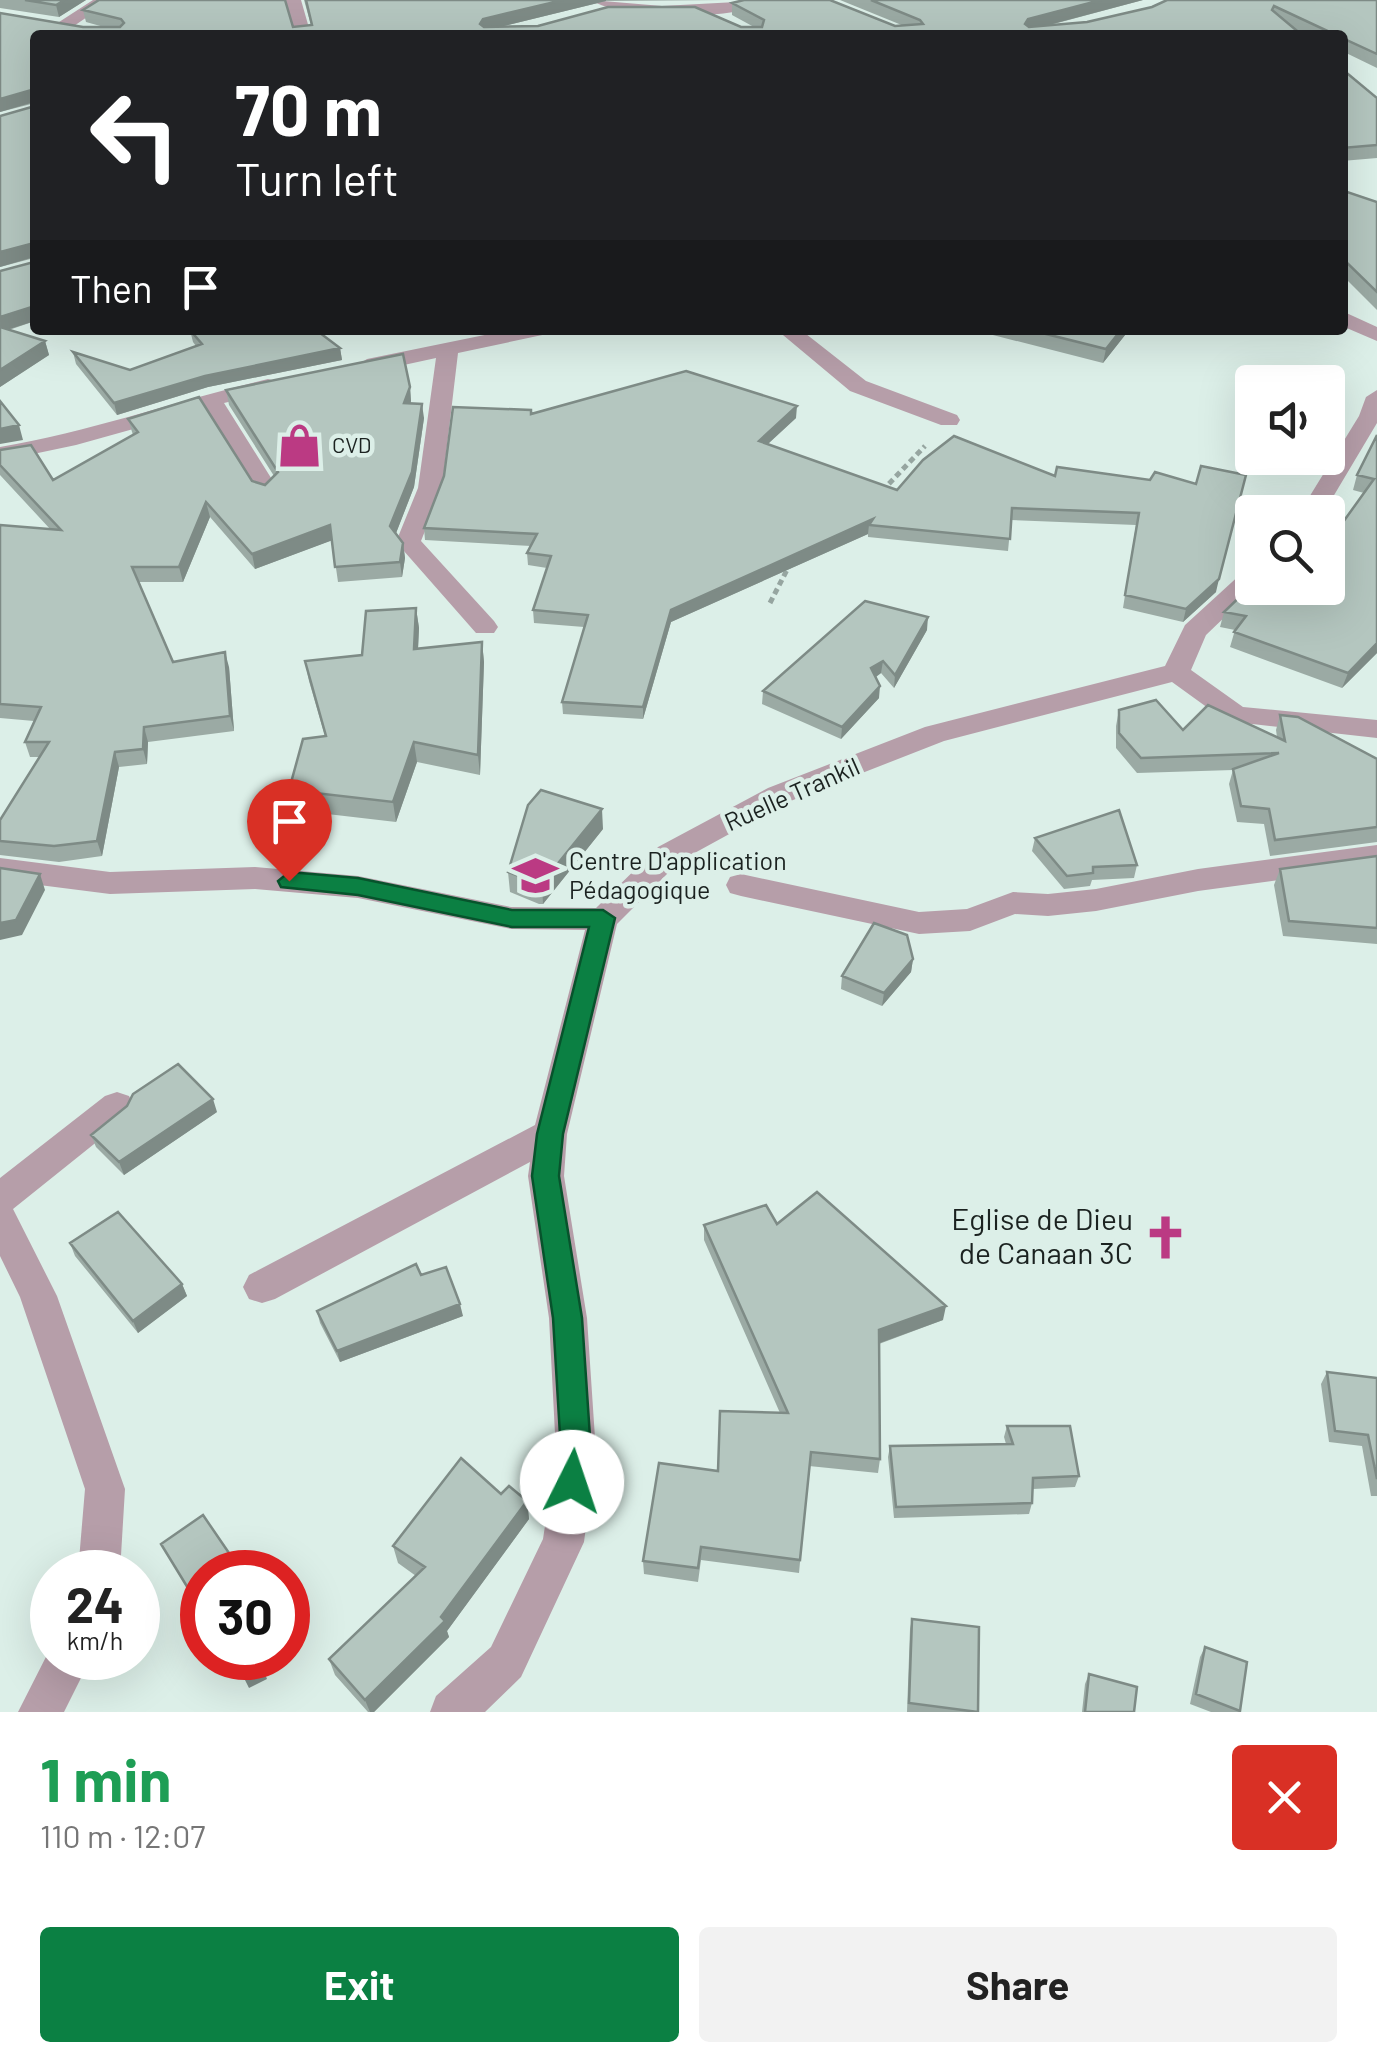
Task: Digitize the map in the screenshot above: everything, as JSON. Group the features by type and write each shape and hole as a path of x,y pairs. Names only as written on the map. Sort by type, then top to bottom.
{"street":[{"path":"86,30 55,26 104,0"},
{"path":"293,0 302,30"},
{"path":"596,6 720,10 766,0"},
{"path":"630,7 688,14 742,28"},
{"path":"1348,320 1377,336"},
{"path":"346,370 456,342 505,335"},
{"path":"794,335 858,386 949,420"},
{"path":"456,342 430,488 408,542 486,627"},
{"path":"0,454 45,448 210,398 295,380"},
{"path":"1322,495 1370,416 1377,396"},
{"path":"210,398 266,489"},
{"path":"1235,593 1194,631 1176,672 1236,715 1377,729"},
{"name":"Ruelle Trankil","path":"603,918 669,854 778,795 936,734 1176,672"},
{"path":"742,885 919,924 970,920 1013,903 1048,905 1096,900 1198,880 1377,856"},
{"path":"0,869 110,883 272,879 358,886 512,918 603,918 550,1134 546,1176 568,1318 576,1452 563,1542 506,1662 452,1712"},
{"path":"0,1199 117,1106"},
{"path":"262,1287 550,1134"},
{"path":"0,1219 38,1296 105,1489 100,1550"},
{"path":"40,1712 57,1680"}],"path":[{"path":"876,496 949,420"},
{"path":"770,603 791,562"}],"building":[{"path":"25,0 65,0 56,5"},
{"path":"99,0 285,0 293,27 312,25 306,0 563,0 483,19 480,24 538,26 608,7 695,7 741,27 762,27 764,20 732,3 830,0 895,26 923,24 871,0 1101,0 1028,19 1025,24 1029,27 1087,22 1167,0 1377,0 1377,54 1348,41 1348,30 1325,30 1274,6 1272,10 1296,30 30,30 30,90 0,99 0,13 83,27 120,27 124,23 83,10"},
{"path":"1348,74 1377,98 1377,145 1348,147"},
{"path":"30,107 30,244 0,252 0,116"},
{"path":"1348,192 1377,202 1377,292 1348,264"},
{"path":"30,263 30,308 0,317 0,271"},
{"path":"0,327 45,341 0,370"},
{"path":"194,335 323,335 340,348 205,376 114,403 73,352 130,370 202,344"},
{"path":"1050,335 1117,335 1106,349"},
{"path":"403,354 410,387 404,403 422,404 412,472 390,526 403,543 400,562 335,567 330,525 252,554 206,502 179,567 132,567 173,662 225,652 230,716 144,727 143,749 115,752 97,841 54,846 0,841 0,820 49,742 25,742 41,707 0,704 0,525 61,530 0,465 0,450 31,445 53,480 138,432 128,419 199,397 252,481 265,485 278,472 226,390"},
{"path":"686,371 797,406 759,441 897,490 923,460 954,436 1055,476 1057,467 1150,480 1155,472 1196,484 1201,466 1246,475 1241,495 1235,495 1235,517 1219,579 1186,609 1125,595 1139,513 1012,508 1010,539 869,525 873,519 671,610 643,707 562,702 588,615 533,610 551,556 527,553 537,534 424,528 444,476 453,407 531,410 531,414"},
{"path":"0,401 19,425 0,429"},
{"path":"1377,435 1377,643 1348,673 1234,632 1246,616 1224,612 1235,601 1235,605 1345,605 1345,519 1374,479 1357,475"},
{"path":"865,601 928,617 895,675 883,661 871,668 880,686 842,727 763,691"},
{"path":"416,608 414,649 482,642 478,755 414,742 393,802 289,790 303,739 326,736 305,661 362,655 366,611"},
{"path":"1156,700 1183,730 1208,705 1285,741 1280,715 1298,717 1377,759 1377,827 1275,840 1269,809 1241,806 1233,769 1279,753 1141,758 1119,733 1119,710"},
{"path":"541,790 602,809 542,883 537,883 508,872 528,805"},
{"path":"1119,810 1137,865 1093,867 1093,873 1067,876 1035,838"},
{"path":"1377,856 1377,928 1289,921 1280,869"},
{"path":"0,868 40,874 16,920 0,923"},
{"path":"874,923 907,935 913,959 884,993 842,976"},
{"path":"178,1064 213,1099 119,1162 91,1135 127,1106 133,1094"},
{"path":"817,1192 946,1306 879,1330 880,1459 811,1452 800,1560 701,1547 698,1568 643,1561 659,1463 718,1471 720,1411 788,1413 704,1225 766,1205 777,1224"},
{"path":"118,1212 182,1284 133,1321 70,1243"},
{"path":"416,1264 421,1275 446,1267 460,1304 337,1351 317,1311"},
{"path":"1327,1372 1377,1378 1377,1479 1368,1435 1335,1431"},
{"path":"1007,1426 1070,1426 1079,1476 1033,1478 1032,1503 896,1507 890,1446 1013,1444"},
{"path":"461,1458 501,1494 509,1486 527,1501 441,1617 445,1621 365,1700 329,1659 425,1567 393,1546"},
{"path":"203,1515 227,1550 180,1550 180,1575 161,1544"},
{"path":"912,1619 979,1627 978,1712 909,1703"},
{"path":"1205,1647 1247,1662 1240,1711 1196,1694"},
{"path":"1089,1674 1137,1687 1134,1712 1085,1712"}],"place":[{"name":"CVD","path":"299,445"},
{"name":"Centre D'application Pédagogique","path":"536,875"},
{"name":"Eglise de Dieu de Canaan 3C","path":"1166,1237"}],"route":[{"path":"289,881 358,886 512,918 603,918 550,1134 546,1176 568,1318 576,1452 572,1482"}]}
